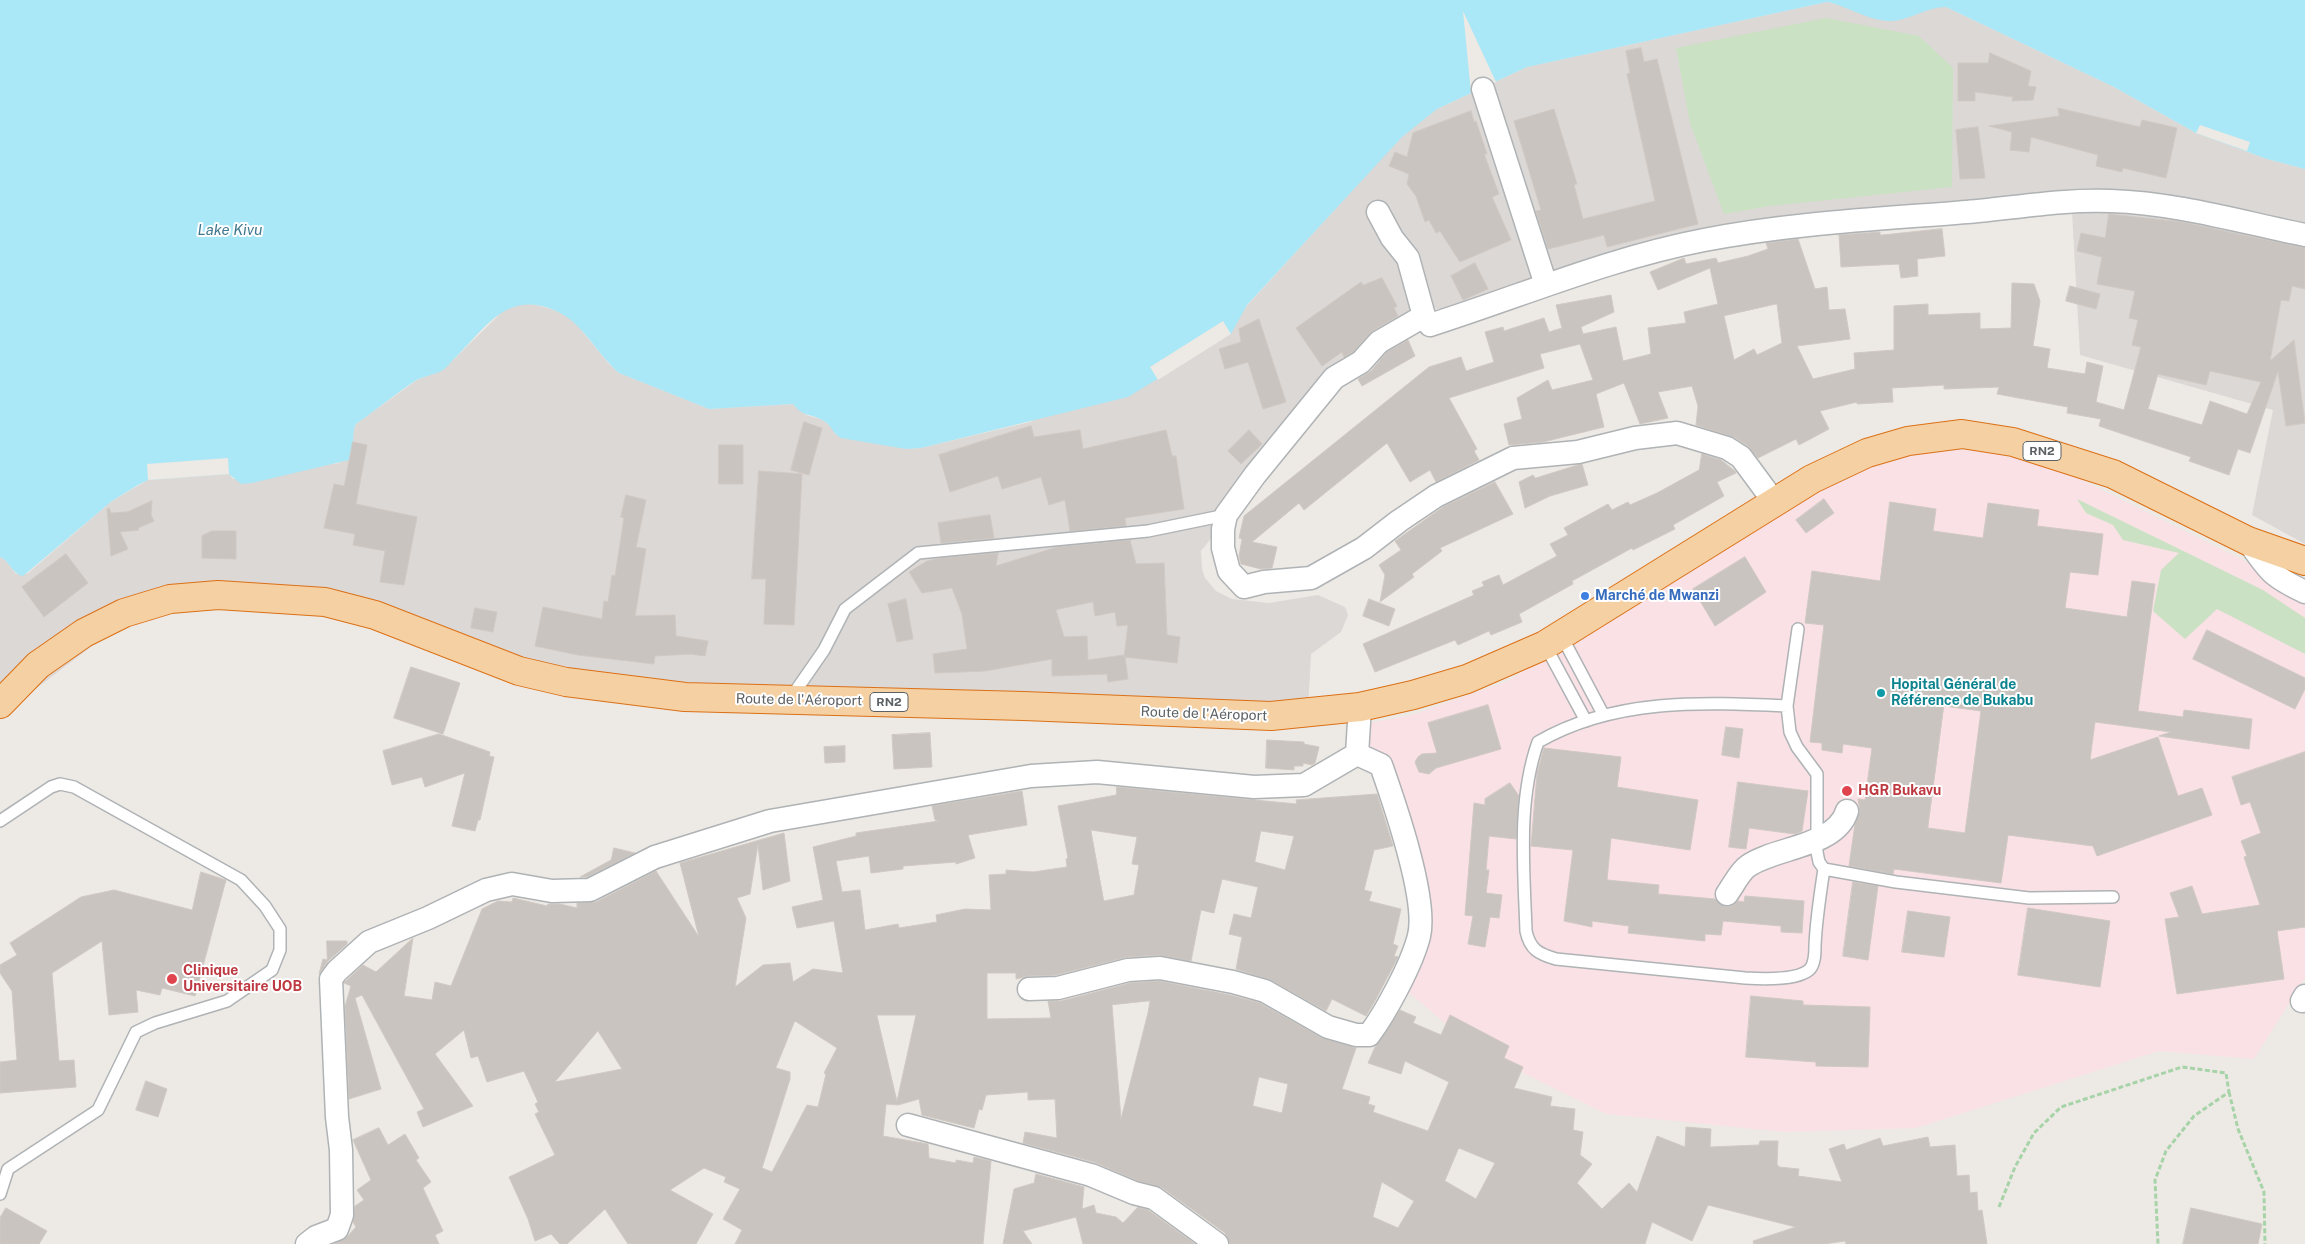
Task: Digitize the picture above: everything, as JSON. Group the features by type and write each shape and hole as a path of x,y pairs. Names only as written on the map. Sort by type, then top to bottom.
{"highway":[{"name":"RN2","path":"1775,503 1812,479 1867,453 1908,440 1962,434 2012,442 2113,474 2248,541 2305,561"},
{"name":"Route de l'Aéroport","path":"0,704 38,665 92,629 124,613 170,599 218,595 325,602 375,615 519,671 566,682 685,697 1271,716 1360,707 1413,695 1467,679 1553,640 1775,503"}],"street":[{"path":"1483,89 1546,286"},
{"path":"1378,212 1392,238 1408,258 1424,316 1430,326 1622,261 1684,245 1770,229 1991,210 2081,200 2153,204 2305,235"},
{"path":"1424,316 1379,342 1361,362 1334,378 1255,475 1226,515 1222,529 1223,548 1230,571 1244,587 1264,582 1312,578 1364,548 1436,496 1513,458 1578,452 1635,438 1677,433 1727,448 1740,457 1775,503"},
{"path":"2248,541 2270,573 2280,581 2305,592"},
{"path":"1357,754 1360,707"},
{"path":"1029,989 1058,988 1128,970 1160,968 1232,982 1265,991 1328,1027 1356,1035 1369,1034 1381,1019 1419,935 1420,907 1399,816 1381,765 1357,754"},
{"path":"307,1244 316,1237 337,1229 342,1215 341,1150 337,1118 332,979 337,971 369,942 428,918 486,890 512,884 552,891 590,890 655,857 770,821 1031,776 1097,772 1254,787 1304,785 1357,754"},
{"path":"1727,894 1747,866 1816,841 1844,822 1848,811"},
{"path":"908,1125 1092,1175 1134,1193 1154,1198 1217,1244"}],"lane":[{"path":"789,699 824,650 845,609 918,553 1148,530 1226,515"},
{"path":"1798,629 1787,706 1790,732 1797,747 1817,774 1816,841 1819,862 1824,869 1896,882 2029,898 2113,897"},
{"path":"1553,640 1603,714"},
{"path":"1553,640 1586,721"},
{"path":"1787,706 1732,704 1661,705 1603,714 1561,729 1538,742 1531,763 1524,827 1526,922 1529,944 1538,953 1556,959 1745,978 1798,975 1810,968 1814,958 1816,916 1824,869"},
{"path":"0,820 51,787 60,784 74,787 241,880 265,906 280,929 280,950 272,970 227,1000 155,1023 136,1032 98,1110 8,1169 0,1194"}],"path":[{"path":"1999,1207 2015,1167 2034,1133 2061,1107 2182,1067 2226,1072 2238,1129 2264,1192 2265,1244"},
{"path":"2158,1244 2155,1180 2166,1150 2194,1116 2229,1092"}],"shaded area":[{"path":"1827,2 1899,20 1937,7 1946,7 2114,87 2196,133 2267,159 2305,169 2305,544 2252,515 2273,410 2080,355 2072,212 2022,219 1810,237 1705,251 1454,308 1431,309 1358,357 1201,551 1202,569 1205,578 1216,591 1232,599 1269,603 1318,595 1345,607 1348,615 1341,632 1311,654 1307,728 810,713 431,648 335,616 267,608 188,610 117,627 0,716 0,557 5,559 16,574 27,574 112,501 148,480 229,474 233,479 340,463 356,424 417,380 443,370 504,310 518,304 530,303 554,310 568,317 619,373 709,409 793,404 806,415 823,420 832,428 835,434 906,449 921,448 1030,422 1243,310 1402,136 1437,109 1527,67"},
{"name":"HGR Bukavu","path":"1970,449 2016,458 2080,479 2305,591 2305,978 2254,1059 2159,1051 1916,1128 1784,1132 1606,1114 1475,1049 1398,983 1419,935 1381,765 1357,754 1359,725 1412,715 1508,681 1623,608 1730,531 1866,464 1925,452"}],"green space":[{"path":"1826,18 1919,36 1953,68 1952,187 1770,206 1724,214 1690,123 1676,48"},
{"path":"2077,499 2263,590 2305,618 2305,654 2217,609 2185,639 2153,611 2161,570 2179,553 2123,540 2113,525 2086,513"}],"water":[{"name":"Lake Kivu","path":"0,0 2305,0 2305,169 2267,159 2196,133 2114,87 1946,7 1931,9 1904,19 1890,21 1874,19 1827,2 1527,67 1437,109 1402,137 1247,305 1231,334 1128,397 921,448 906,449 841,438 824,421 804,413 793,404 709,409 619,373 581,330 564,315 538,305 523,305 511,308 488,323 445,369 415,381 356,424 354,428 353,451 349,460 252,483 241,484 229,474 148,480 112,501 23,576 16,573 0,557"}],"pier":[{"path":"1463,11 1496,82 1471,93"},
{"path":"2200,125 2250,142 2247,151 2196,133"},
{"path":"1223,321 1231,334 1158,380 1150,367"},
{"path":"228,458 229,474 148,480 147,464"}],"building":[{"path":"1641,48 1644,62 1657,59 1698,224 1607,247 1604,235 1548,249 1536,211 1541,210 1514,121 1554,109 1577,184 1574,185 1583,219 1655,201 1627,74 1630,73 1626,51"},
{"path":"1990,53 2031,71 2028,86 2036,87 2033,100 2012,101 2013,97 1975,92 1975,101 1958,101 1958,63 1988,63"},
{"path":"2058,108 2140,127 2142,120 2177,128 2166,178 2123,168 2122,172 2096,166 2098,155 2031,137 2029,152 2010,150 2012,132 1989,126 2059,116"},
{"path":"1471,111 1474,122 1476,121 1487,154 1484,154 1499,194 1492,197 1511,240 1460,262 1440,231 1436,233 1429,220 1425,222 1416,196 1407,184 1409,174 1389,166 1395,152 1407,157 1413,133"},
{"path":"1978,127 1985,178 1960,179 1956,130"},
{"path":"2109,214 2182,222 2305,248 2305,289 2292,286 2289,301 2281,300 2270,361 2294,340 2305,423 2286,426 2278,371 2250,453 2238,449 2229,475 2189,461 2191,457 2099,426 2101,419 2067,413 2068,407 1997,394 1999,387 1944,389 1944,385 1892,388 1893,402 1857,404 1857,402 1820,411 1829,429 1799,445 1796,439 1758,458 1748,446 1734,437 1696,425 1698,406 1692,386 1658,392 1668,418 1640,424 1624,383 1596,394 1604,427 1543,442 1509,445 1504,424 1522,419 1517,398 1548,380 1552,390 1593,380 1580,344 1540,354 1544,368 1449,398 1477,449 1474,451 1479,460 1436,482 1430,470 1410,482 1387,443 1304,510 1299,503 1252,542 1277,547 1272,568 1261,569 1241,564 1239,556 1242,539 1239,538 1244,516 1429,367 1461,357 1466,371 1494,362 1485,332 1503,327 1504,331 1544,318 1549,332 1562,328 1556,305 1611,295 1614,312 1581,327 1583,334 1616,327 1623,361 1651,354 1648,328 1686,323 1684,312 1718,304 1710,268 1658,290 1650,272 1684,258 1686,264 1716,258 1718,263 1748,256 1768,249 1766,243 1798,239 1815,289 1827,287 1829,310 1845,309 1850,339 1797,346 1813,379 1855,369 1854,353 1894,350 1894,306 1928,304 1928,315 1980,313 1980,329 2011,328 2012,283 2034,284 2040,301 2033,346 2050,349 2047,368 2085,374 2087,362 2103,366 2096,402 2124,410 2141,347 2132,345 2138,320 2129,318 2135,291 2097,284 2102,257 2077,251 2081,233 2105,238","holes":["1777,304 1782,343 1757,355 1754,349 1734,360 1724,316","2210,371 2261,382 2247,414 2210,401 2202,425 2148,409 2158,374 2206,385"]},
{"path":"1942,229 1945,256 1917,259 1918,276 1901,278 1899,264 1841,267 1839,235 1880,232 1880,235"},
{"path":"1475,263 1488,289 1463,300 1451,276"},
{"path":"1382,278 1397,306 1394,308 1398,316 1372,331 1353,352 1344,357 1342,352 1322,366 1296,328 1361,282 1363,285"},
{"path":"2070,286 2100,294 2096,309 2066,301"},
{"path":"1259,319 1286,402 1263,409 1248,362 1225,369 1219,349 1241,342 1239,329"},
{"path":"1408,340 1415,356 1362,386 1358,379 1371,371 1387,352"},
{"path":"804,422 822,428 809,475 791,470"},
{"path":"1031,426 1034,437 1080,430 1083,449 1166,430 1172,456 1176,456 1184,509 1125,518 1126,526 1070,531 1065,500 1049,505 1041,477 1002,489 998,476 950,492 939,455"},
{"path":"1249,430 1262,444 1241,464 1228,451"},
{"path":"353,442 367,445 356,504 417,517 404,585 380,582 385,551 353,545 355,534 324,528 334,484 344,486"},
{"path":"719,445 743,445 743,484 719,484"},
{"path":"1702,454 1721,460 1736,473 1717,482 1724,496 1673,525 1675,529 1633,550 1632,548 1572,581 1573,584 1519,614 1522,622 1491,635 1489,631 1458,645 1455,640 1375,672 1363,644 1474,595 1472,591 1484,586 1482,582 1499,575 1503,585 1557,556 1550,544 1568,535 1564,528 1608,504 1612,510 1628,502 1630,505 1657,493 1699,470"},
{"path":"1582,464 1588,485 1550,496 1525,508 1519,482 1533,475 1535,478"},
{"path":"759,471 802,474 794,625 764,624 766,579 752,579"},
{"path":"1495,482 1513,514 1440,548 1442,551 1412,574 1414,577 1380,602 1385,575 1379,565 1401,550 1395,541 1443,507"},
{"path":"626,495 646,500 636,547 646,549 635,616 675,615 676,636 708,641 705,656 691,654 655,656 654,664 578,655 535,646 543,607 602,619 604,601 608,602 612,575 615,576 624,518 621,517"},
{"path":"1824,499 1834,513 1806,533 1796,520"},
{"path":"152,501 151,515 154,521 138,528 139,530 120,532 128,549 111,556 107,509 109,508 111,513 127,512"},
{"name":"Hopital Général de Référence de Bukabu","path":"1890,502 1936,509 1933,531 1983,538 1988,503 2039,510 2037,526 2103,534 2098,575 2070,572 2065,608 2127,617 2132,581 2155,584 2138,711 2183,717 2184,710 2252,719 2249,749 2159,736 2171,732 2095,722 2090,760 2158,737 2178,796 2202,788 2212,815 2097,856 2093,846 2008,835 2001,883 1894,869 1893,874 1849,866 1855,824 1860,811 1858,799 1865,800 1872,748 1843,744 1842,753 1822,750 1822,743 1810,742 1824,625 1805,623 1812,571 1880,581","holes":["1944,706 1981,711 1965,833 1928,828"]},
{"path":"990,515 994,538 941,543 938,523"},
{"path":"212,531 236,531 236,559 202,558 202,536"},
{"path":"1130,540 1136,564 1164,563 1167,635 1180,637 1177,663 1125,657 1128,679 1108,682 1107,674 1052,676 1052,659 985,671 935,673 933,654 967,649 962,614 952,588 922,593 909,572 927,561 940,558 998,553 996,566 1057,547","holes":["1093,602 1095,616 1115,612 1117,626 1128,625 1124,657 1124,655 1088,660 1087,636 1064,637 1056,610"]},
{"path":"66,554 88,583 44,617 22,587"},
{"path":"1745,557 1766,592 1715,626 1693,589"},
{"path":"906,599 913,639 897,642 888,604"},
{"path":"1369,599 1395,609 1389,626 1363,616"},
{"path":"475,608 497,612 493,632 471,628"},
{"path":"2207,630 2305,678 2305,689 2295,709 2193,659"},
{"path":"411,667 460,683 443,734 394,718"},
{"path":"1488,705 1501,749 1436,768 1429,774 1419,772 1415,762 1418,757 1422,754 1437,753 1428,723"},
{"path":"1726,727 1743,729 1739,758 1722,755"},
{"path":"930,733 932,767 894,769 892,735"},
{"path":"439,734 490,752 489,756 494,757 480,820 478,820 475,831 452,826 465,773 425,787 422,777 392,785 383,751"},
{"path":"1267,740 1304,742 1304,744 1319,747 1315,763 1312,765 1303,763 1303,766 1294,766 1294,770 1266,768"},
{"path":"845,746 845,762 825,763 824,747"},
{"path":"1544,748 1621,757 1617,787 1698,800 1690,850 1611,838 1607,880 1659,885 1658,894 1715,899 1725,907 1732,906 1738,901 1744,902 1745,896 1804,901 1802,933 1781,932 1781,926 1723,921 1721,935 1705,934 1705,941 1628,933 1629,926 1592,921 1592,927 1564,921 1573,850 1531,846 1537,774"},
{"path":"2305,752 2305,927 2277,931 2284,979 2177,994 2165,919 2179,917 2170,893 2192,886 2202,914 2260,905 2244,857 2247,856 2241,841 2261,833 2250,802 2241,805 2232,777"},
{"path":"1738,782 1808,791 1802,831 1795,834 1749,828 1746,849 1729,847"},
{"path":"1510,783 1519,796 1516,839 1489,836 1486,870 1489,870 1486,893 1502,895 1499,918 1490,917 1485,947 1468,944 1473,916 1465,915 1474,803 1485,805 1485,799"},
{"path":"1117,787 1297,804 1296,800 1377,794 1393,846 1374,850 1364,890 1372,892 1369,901 1401,909 1393,944 1398,946 1394,956 1398,957 1376,999 1366,1016 1332,999 1326,1011 1271,980 1236,969 1242,937 1229,934 1234,914 1251,918 1258,887 1222,879 1214,913 1201,910 1191,961 1159,955 1127,957 1056,975 1029,976 1016,979 1016,973 987,973 987,1019 1051,1018 1048,1001 1061,1001 1130,983 1159,981 1230,995 1260,1003 1322,1038 1356,1048 1342,1089 1370,1097 1368,1104 1375,1106 1373,1112 1428,1131 1449,1082 1405,1061 1401,1074 1368,1063 1375,1047 1400,1010 1416,1017 1413,1023 1441,1035 1450,1015 1509,1046 1504,1058 1523,1067 1514,1088 1552,1097 1550,1106 1575,1109 1573,1130 1583,1132 1580,1155 1592,1164 1577,1183 1602,1209 1629,1183 1637,1192 1657,1136 1685,1147 1686,1127 1711,1129 1710,1147 1759,1145 1760,1141 1778,1141 1777,1164 1779,1167 1799,1169 1798,1176 1842,1182 1829,1149 1844,1144 1846,1150 1880,1138 1883,1146 1928,1137 1930,1147 1955,1145 1957,1176 1969,1175 1970,1193 1977,1192 1978,1211 1982,1210 1987,1244 1846,1244 1845,1241 1824,1244 1754,1244 1753,1241 1796,1227 1708,1205 1692,1241 1652,1222 1645,1244 1230,1244 1225,1233 1161,1187 1138,1181 1094,1162 1023,1143 1025,1132 1057,1138 1055,1099 1028,1100 1028,1092 986,1095 982,1110 979,1109 974,1128 922,1115 919,1099 898,1105 886,1104 883,1136 928,1144 929,1158 956,1163 956,1160 973,1163 974,1157 991,1161 983,1244 735,1244 742,1230 723,1219 740,1189 724,1182 726,1177 704,1168 670,1190 713,1214 696,1244 628,1244 605,1209 567,1244 560,1244 551,1234 535,1241 528,1219 509,1177 555,1155 535,1114 539,1112 535,1104 538,1102 524,1071 487,1082 478,1056 471,1058 464,1030 435,1054 473,1106 423,1127 417,1112 424,1109 362,995 355,998 381,1089 349,1099 345,1006 351,986 344,983 363,965 376,972 413,938 404,996 432,1000 435,982 451,986 482,909 498,901 512,902 513,898 547,906 548,904 560,904 577,908 577,903 596,902 656,871 699,937 680,863 784,833 790,881 763,890 758,844 750,894 737,898 746,918 735,987 763,965 790,963 793,982 813,969 843,973 834,921 797,928 792,907 823,900 813,847 856,836 856,833 939,821 935,820 932,806 1022,791 1027,825 968,835 975,858 956,864 956,862 903,866 903,869 871,873 869,856 836,861 842,892 860,890 865,930 898,924 899,928 937,922 936,915 965,909 991,910 989,875 1006,874 1006,870 1033,872 1067,867 1066,859 1068,858 1058,806 1116,795","holes":["1091,830 1137,837 1132,864 1139,865 1134,895 1104,901","1261,831 1294,836 1285,870 1255,862","1150,1001 1148,1013 1121,1119 1112,1005","877,1015 916,1015 897,1101","795,1021 837,1048 824,1073 826,1074 818,1107 807,1105 772,1172 762,1168 790,1079 790,1072 776,1068","598,1031 622,1069 555,1082","1259,1077 1288,1084 1282,1113 1253,1106","1459,1148 1495,1163 1476,1199 1445,1181","1382,1182 1414,1201 1398,1228 1373,1217"]},
{"path":"614,848 635,853 587,877 580,877 611,860"},
{"name":"Clinique Universitaire UOB","path":"201,872 226,880 195,996 162,988 160,995 136,990 138,1012 109,1015 102,941 52,973 59,1061 74,1060 76,1087 0,1093 0,1062 17,1060 12,991 0,973 0,965 17,955 10,943 81,897 114,890 192,910"},
{"path":"1853,882 1878,886 1868,960 1843,956"},
{"path":"2028,908 2110,921 2100,987 2018,975"},
{"path":"1908,911 1950,917 1944,957 1902,952"},
{"path":"327,941 347,941 347,944 328,961 319,974 323,959 327,960"},
{"path":"1751,996 1803,1001 1803,1005 1870,1007 1868,1067 1816,1066 1816,1062 1746,1057"},
{"path":"146,1081 167,1089 158,1117 136,1110"},
{"path":"379,1128 388,1145 405,1134 419,1158 416,1160 431,1182 423,1188 443,1231 435,1235 439,1244 334,1244 346,1238 356,1227 353,1222 355,1206 364,1200 357,1190 371,1180 353,1140"},
{"path":"1036,1174 1084,1187 1082,1209 1094,1205 1096,1213 1116,1217 1123,1223 1138,1207 1148,1210 1195,1244 1083,1244 1076,1217 1023,1231 1032,1244 1003,1244 1014,1189 1034,1183"},
{"path":"6,1208 47,1231 39,1244 0,1244 0,1218"},
{"path":"2191,1208 2262,1224 2258,1244 2183,1244"}],"place":[{"name":"Marché de Mwanzi","path":"1585,596"},
{"name":"Hopital Général de Référence de Bukabu","path":"1881,693"},
{"name":"HGR Bukavu","path":"1847,791"},
{"name":"Clinique Universitaire UOB","path":"172,979"}]}
